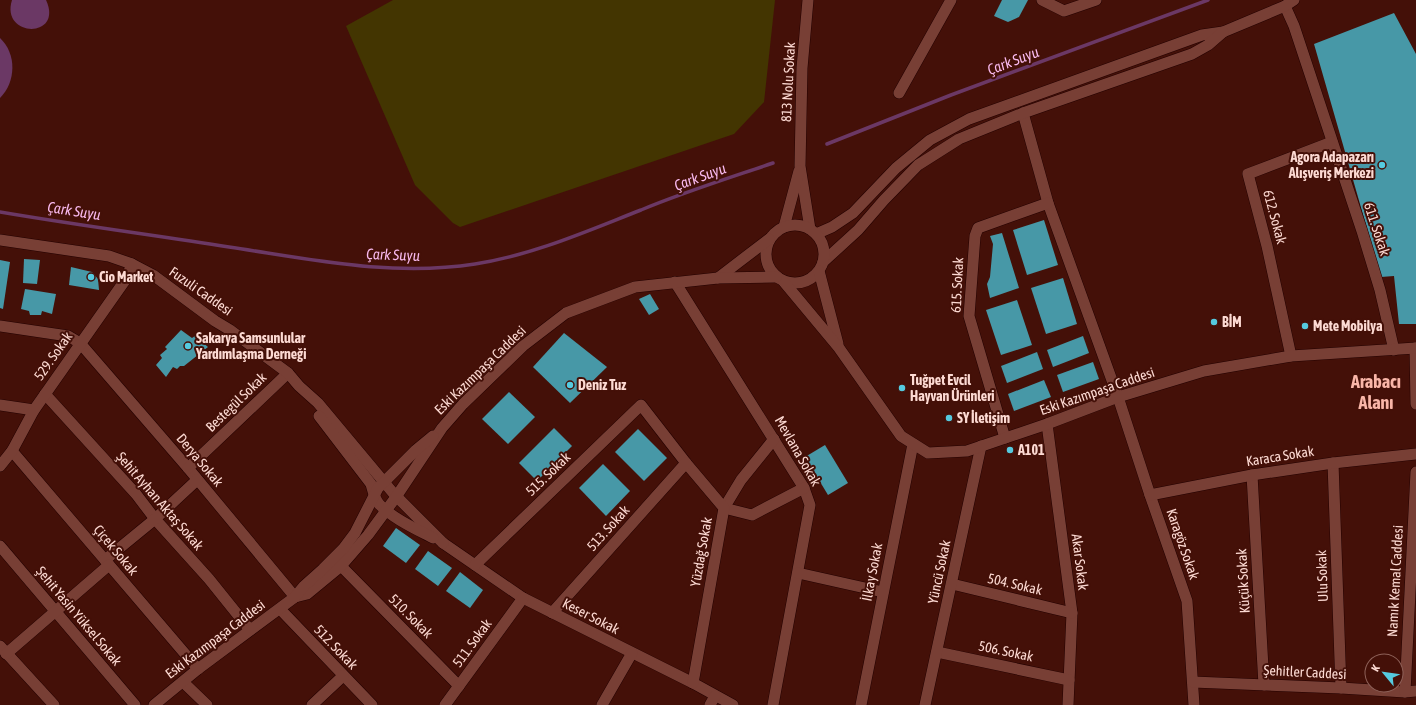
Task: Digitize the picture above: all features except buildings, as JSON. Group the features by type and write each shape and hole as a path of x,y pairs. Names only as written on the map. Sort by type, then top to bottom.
{"street":[{"name":"813 Nolu Sokak","path":"800,166 802,68 808,0"},
{"path":"899,93 951,0"},
{"path":"1042,0 1064,11 1096,0"},
{"path":"813,232 832,227 853,213 896,168 930,140 969,119 1202,35 1223,32 1290,3"},
{"name":"611. Sokak","path":"1290,3 1294,26 1380,290 1394,350"},
{"path":"770,238 765,254 766,263 770,271 780,280 794,284 803,283 812,278 918,165 959,139 1023,113 1192,54 1208,45 1223,32"},
{"path":"1023,113 1048,203 1118,397"},
{"name":"612. Sokak","path":"1290,356 1267,246 1248,174 1332,142"},
{"path":"784,227 800,166"},
{"path":"800,166 813,232"},
{"name":"615. Sokak","path":"1005,438 969,316 975,236 978,228 1048,203"},
{"path":"718,278 770,238 776,231 793,225 802,226 813,232 822,242 824,252 821,267"},
{"name":"Fuzuli Caddesi","path":"0,240 109,256 132,264 153,275 215,321 230,330 288,373 298,386"},
{"name":"529. Sokak","path":"0,466 12,451 34,410 126,279 132,264"},
{"name":"Eski Kazımpaşa Caddesi","path":"821,267 839,348"},
{"name":"Eski Kazımpaşa Caddesi","path":"295,597 307,594 341,566 387,510 442,428 463,404 523,346 566,313 635,287 718,278 780,280 839,348 901,436 928,453 967,451 1047,424 1118,397 1204,371 1290,356 1415,348"},
{"name":"Mevlana Sokak","path":"675,282 804,488 810,505 773,705"},
{"path":"0,326 68,336 80,343"},
{"name":"Derya Sokak","path":"80,343 188,468 295,597"},
{"path":"1415,348 1416,404"},
{"name":"Bestegül Sokak","path":"188,468 288,373"},
{"path":"298,386 318,403 396,497 443,543"},
{"path":"298,386 371,484 374,496 379,503 412,527 443,543"},
{"name":"Şehit Ayhan Aktaş Sokak","path":"45,394 136,494 154,519 209,579 250,630"},
{"name":"Karagöz Sokak","path":"1118,397 1187,601 1194,705"},
{"path":"0,405 34,410"},
{"name":"Yüzdağ Sokak","path":"642,405 686,463 724,508 693,683"},
{"name":"515. Sokak","path":"475,565 642,405"},
{"name":"Akar Sokak","path":"1047,424 1072,613 1068,705"},
{"name":"Eski Kazımpaşa Caddesi","path":"154,705 198,669 295,597 304,586 323,570 343,549 355,533 374,496 384,482 416,450 442,428"},
{"path":"774,439 741,480 724,508 752,515 804,488"},
{"name":"İlkay Sokak","path":"861,705 913,444"},
{"name":"Yüncü Sokak","path":"925,705 981,446"},
{"name":"Çiçek Sokak","path":"12,451 198,669"},
{"name":"Karaca Sokak","path":"1150,495 1333,463 1416,454"},
{"name":"513. Sokak","path":"552,613 686,463"},
{"name":"Ulu Sokak","path":"1333,463 1341,688"},
{"name":"Namık Kemal Caddesi","path":"1410,692 1416,472"},
{"name":"Küçük Sokak","path":"1252,476 1264,685"},
{"path":"54,705 3,650 56,611 197,480"},
{"name":"Keser Sokak","path":"443,543 523,598 693,683 713,700 733,705"},
{"name":"Şehit Yasin Yüksel Sokak","path":"0,546 135,705"},
{"name":"510. Sokak","path":"341,566 459,686"},
{"path":"798,573 883,592"},
{"name":"504. Sokak","path":"952,584 1072,613"},
{"name":"511. Sokak","path":"445,705 523,598"},
{"name":"512. Sokak","path":"280,609 372,705"},
{"name":"506. Sokak","path":"937,652 1069,680"},
{"path":"602,705 632,653"},
{"path":"312,705 343,676"},
{"path":"182,682 207,705"},
{"name":"Şehitler Caddesi","path":"1193,682 1410,692"}],"shaded area":[{"path":"12,0 46,0 49,13 47,22 40,27 31,29 22,27 15,22 11,13"},
{"path":"393,0 775,0 764,102 734,134 460,227 453,223 415,185 346,26"},
{"path":"0,38 6,45 12,60 12,76 0,98"}],"waterway":[{"name":"Çark Suyu","path":"827,144 951,95 1208,0"},
{"name":"Çark Suyu","path":"0,212 321,261 351,265 413,269 475,264 518,255 580,234 707,185 773,163"}],"place":[{"name":"Agora Adapazarı Alışveriş Merkezi","path":"1382,165"},
{"name":"Cio Market","path":"91,277"},
{"name":"BİM","path":"1214,322"},
{"name":"Mete Mobilya","path":"1305,326"},
{"name":"Sakarya Samsunlular Yardımlaşma Derneği","path":"188,346"},
{"name":"Deniz Tuz","path":"570,385"},
{"name":"Tuğpet Evcil Hayvan Ürünleri","path":"902,388"},
{"name":"SY İletişim","path":"949,418"},
{"name":"A101","path":"1010,450"}],"district":[{"name":"Arabacı Alanı","path":"1376,392"}]}
